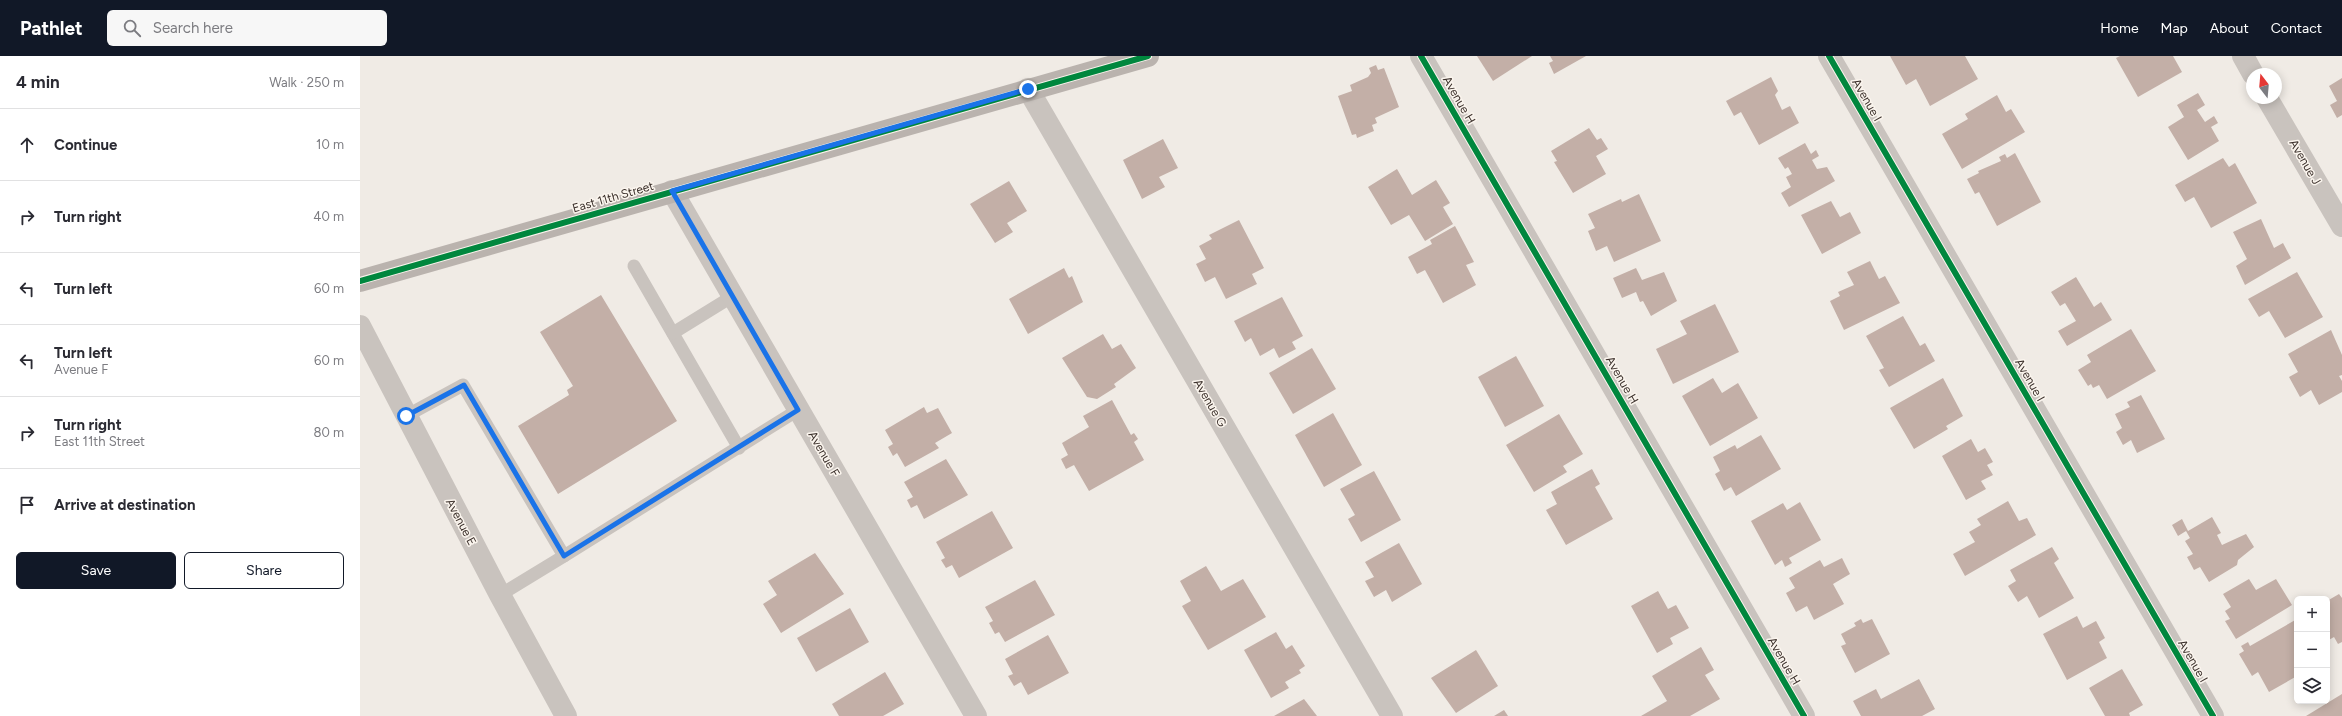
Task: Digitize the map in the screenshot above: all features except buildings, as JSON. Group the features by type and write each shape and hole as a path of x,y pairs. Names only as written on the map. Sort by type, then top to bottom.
{"street":[{"name":"East 11th Street","path":"360,280 1148,56"},
{"name":"Avenue H","path":"1421,56 1804,716"},
{"name":"Avenue I","path":"1829,56 2213,716"},
{"path":"2243,56 2250,68"},
{"name":"Avenue G","path":"1028,89 1392,716"},
{"name":"Avenue J","path":"2271,104 2342,226"},
{"name":"Avenue F","path":"672,191 976,716"},
{"name":"Avenue E","path":"360,326 500,595 566,716"}],"lane":[{"path":"634,266 739,448"},
{"path":"673,334 733,296"},
{"path":"406,416 464,385 564,556"},
{"path":"500,595 798,410"}],"cycle path":[{"path":"360,281 1148,56"},
{"path":"1421,56 1804,716"},
{"path":"1829,56 2213,716"}],"route":[{"path":"406,416 464,385 564,556 798,410 672,191 1028,89"}]}
